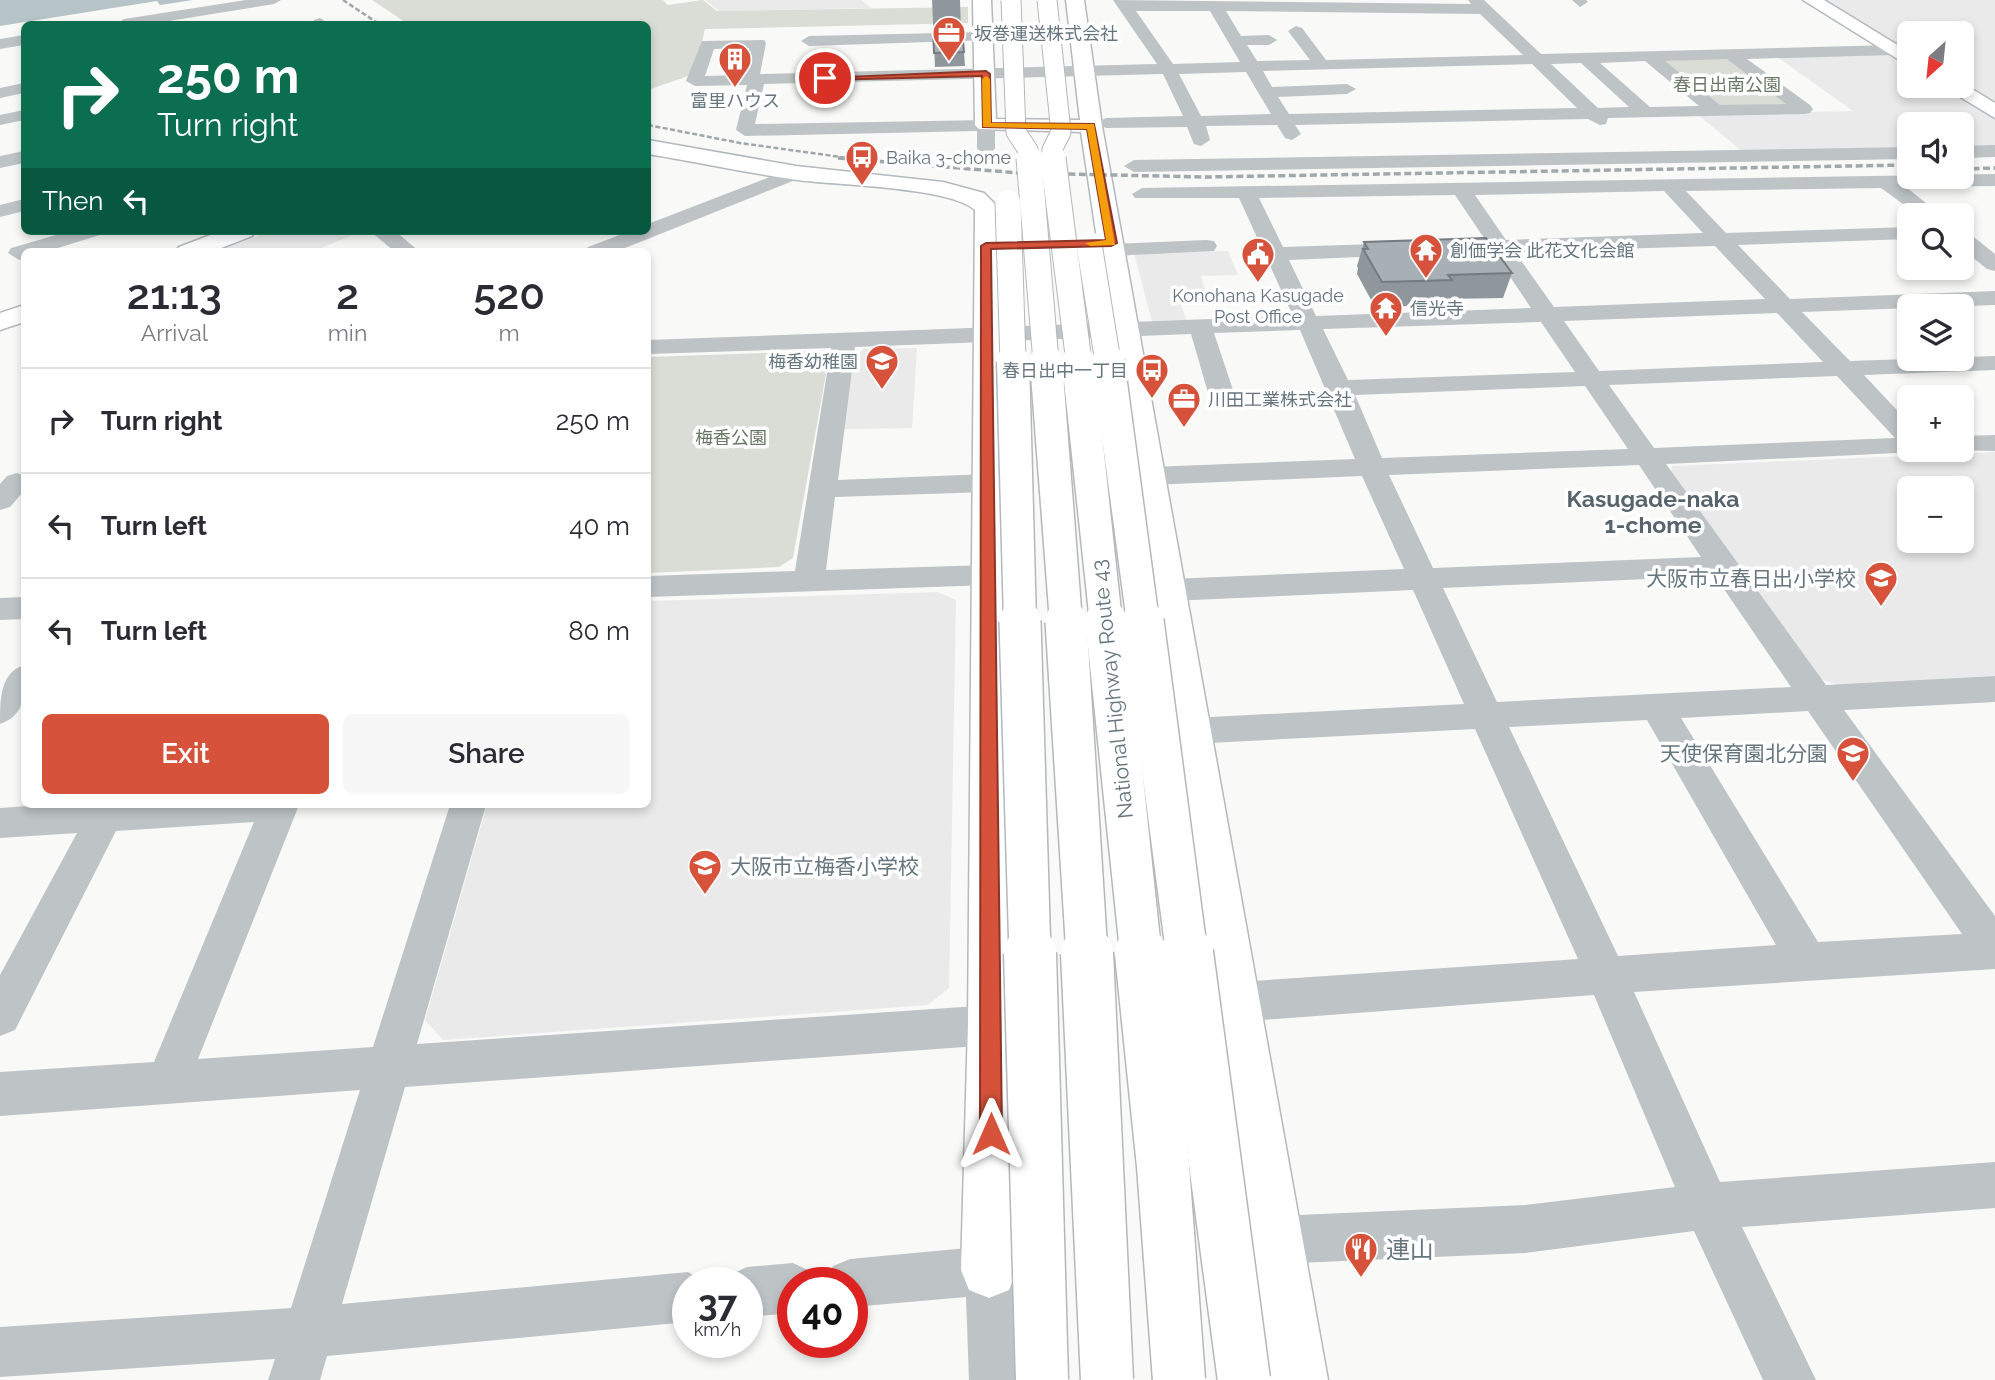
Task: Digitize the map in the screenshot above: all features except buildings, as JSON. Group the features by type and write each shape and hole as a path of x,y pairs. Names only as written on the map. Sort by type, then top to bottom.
{"main road":[{"path":"982,0 986,74 996,136 1006,150 1042,1380"},
{"name":"National Highway Route 43","path":"1011,0 996,136 1028,150 1054,435 1100,1170 1108,1380"},
{"name":"National Highway Route 43","path":"1047,0 1086,127 1052,150 1078,356 1160,1139 1179,1380"},
{"path":"1075,0 1086,70 1086,127 1112,246 1151,476 1298,1380"},
{"path":"1812,0 1897,52"},
{"path":"1972,98 1995,112"},
{"path":"996,136 1086,127"},
{"path":"1086,127 1074,149 1107,354 1244,1380"},
{"path":"651,148 796,173 932,187 970,196 981,201 987,208 992,1025 989,1270"},
{"path":"198,248 233,235"},
{"path":"986,246 1112,246"},
{"path":"0,322 21,314"}],"street":[{"path":"143,21 274,0"},
{"path":"1122,3 1216,8 1427,9 1479,4 1611,131"},
{"path":"1122,3 1168,68 1196,121 1209,166"},
{"path":"1216,8 1311,165"},
{"path":"1427,9 1440,25"},
{"path":"1296,31 1321,64"},
{"path":"808,41 984,37"},
{"path":"0,44 21,40"},
{"path":"852,40 855,100"},
{"path":"1235,41 1269,40"},
{"path":"1455,42 1471,61"},
{"path":"1360,46 1373,63"},
{"path":"1156,50 1178,49"},
{"path":"996,136 745,130 754,80 1893,50"},
{"path":"1086,127 1196,121 1804,109 1730,54"},
{"path":"1649,56 1716,111"},
{"path":"1585,58 1645,112"},
{"path":"0,93 21,89"},
{"path":"1267,92 1347,89"},
{"path":"1471,99 1511,143"},
{"path":"0,120 21,116"},
{"path":"1432,116 1450,139 1465,176 1501,247 1649,457 1720,566 1995,949"},
{"path":"1640,158 1620,140 1671,139"},
{"path":"1974,152 1995,151"},
{"path":"1142,194 1247,194 1640,158 1897,153"},
{"path":"0,162 21,158"},
{"path":"1134,166 1311,165 1670,186 1995,180"},
{"path":"651,230 796,173"},
{"path":"1886,181 1915,203"},
{"path":"1670,186 1780,306 1897,425"},
{"path":"1247,194 1339,388 1372,468 1606,975 1707,1206 1790,1380"},
{"path":"0,211 21,206"},
{"path":"1459,248 1897,233"},
{"path":"43,248 81,235"},
{"path":"606,248 639,235"},
{"path":"0,237 21,254"},
{"path":"1112,246 1206,246"},
{"path":"1974,248 1995,264"},
{"path":"1274,254 1432,249"},
{"path":"651,347 1995,298"},
{"path":"1200,326 1222,396"},
{"path":"809,581 844,341"},
{"path":"1339,388 1995,363"},
{"path":"1974,444 1995,443"},
{"path":"1151,476 1897,447"},
{"path":"822,489 987,483"},
{"path":"1170,590 1720,566"},
{"path":"651,587 989,575"},
{"path":"0,609 21,608"},
{"path":"0,711 21,681"},
{"path":"1191,731 1488,718 1816,699 1990,696"},
{"path":"1658,709 1807,961"},
{"path":"0,823 108,812 206,808"},
{"path":"167,1083 279,808"},
{"path":"294,1380 386,1068 467,808"},
{"path":"0,1016 108,812"},
{"path":"1237,1002 1995,949"},
{"path":"0,1094 992,1025"},
{"path":"1276,1240 1525,1229 1707,1206 1995,1185"},
{"path":"868,1281 989,1270 995,1380"},
{"path":"0,1352 310,1332 672,1298"}],"shaded area":[{"path":"0,0 193,0 160,5 157,1 0,26"},
{"path":"705,0 862,0 871,8 719,11"},
{"path":"1821,0 1995,0 1995,106 1974,93 1974,21 1897,21 1897,47"},
{"path":"1893,54 1897,56 1897,98 1963,98 1995,118 1995,146 1974,147 1974,112 1897,112 1897,148 1744,153 1697,114 1853,111 1776,56"},
{"path":"261,235 353,235 321,248 226,248"},
{"path":"1228,251 1238,275 1201,276 1206,294 1178,295 1186,320 1152,321 1134,253"},
{"name":"梅香幼稚園","path":"917,348 912,428 844,429 854,355 864,349"},
{"name":"大阪市立春日出小学校","path":"1995,452 1995,676 1838,685 1815,677 1671,474 1672,466 1897,456 1897,462 1974,462 1974,453"},
{"name":"大阪市立梅香小学校","path":"938,592 956,600 949,988 928,1005 443,1040 425,1020 486,808 651,808 651,601"}],"green space":[{"path":"372,0 663,0 668,5 703,0 717,11 968,7 968,23 705,29 694,74 651,89 651,21 404,21"},
{"name":"春日出南公園","path":"1720,58 1732,60 1792,106 1719,107 1662,61"},
{"name":"梅香公園","path":"818,351 829,357 793,558 779,567 651,573 651,357"}],"railway":[{"path":"343,0 374,21"},
{"path":"651,126 740,143 855,159"},
{"path":"838,158 1019,173 1206,177 1897,165"},
{"path":"1974,169 1995,168"}],"slow traffic":[{"path":"986,79 986,125 1091,126 1111,243 1090,243"}],"place":[{"name":"坂巻運送株式会社","path":"949,63"},
{"name":"富里ハウス","path":"735,89"},
{"name":"Baika 3-chome","path":"862,187"},
{"name":"創価学会 此花文化会館","path":"1426,280"},
{"name":"Konohana Kasugade Post Office","path":"1258,284"},
{"name":"信光寺","path":"1386,338"},
{"name":"梅香幼稚園","path":"882,391"},
{"name":"春日出中一丁目","path":"1152,400"},
{"name":"川田工業株式会社","path":"1184,429"},
{"name":"大阪市立春日出小学校","path":"1881,608"},
{"name":"天使保育園北分園","path":"1853,783"},
{"name":"大阪市立梅香小学校","path":"705,896"},
{"name":"連山","path":"1361,1279"}],"district":[{"name":"Kasugade-naka 1-chome","path":"1653,511"}],"route":[{"path":"825,78 986,74 986,125 1091,126 1111,243 986,246 991,1134"}]}
